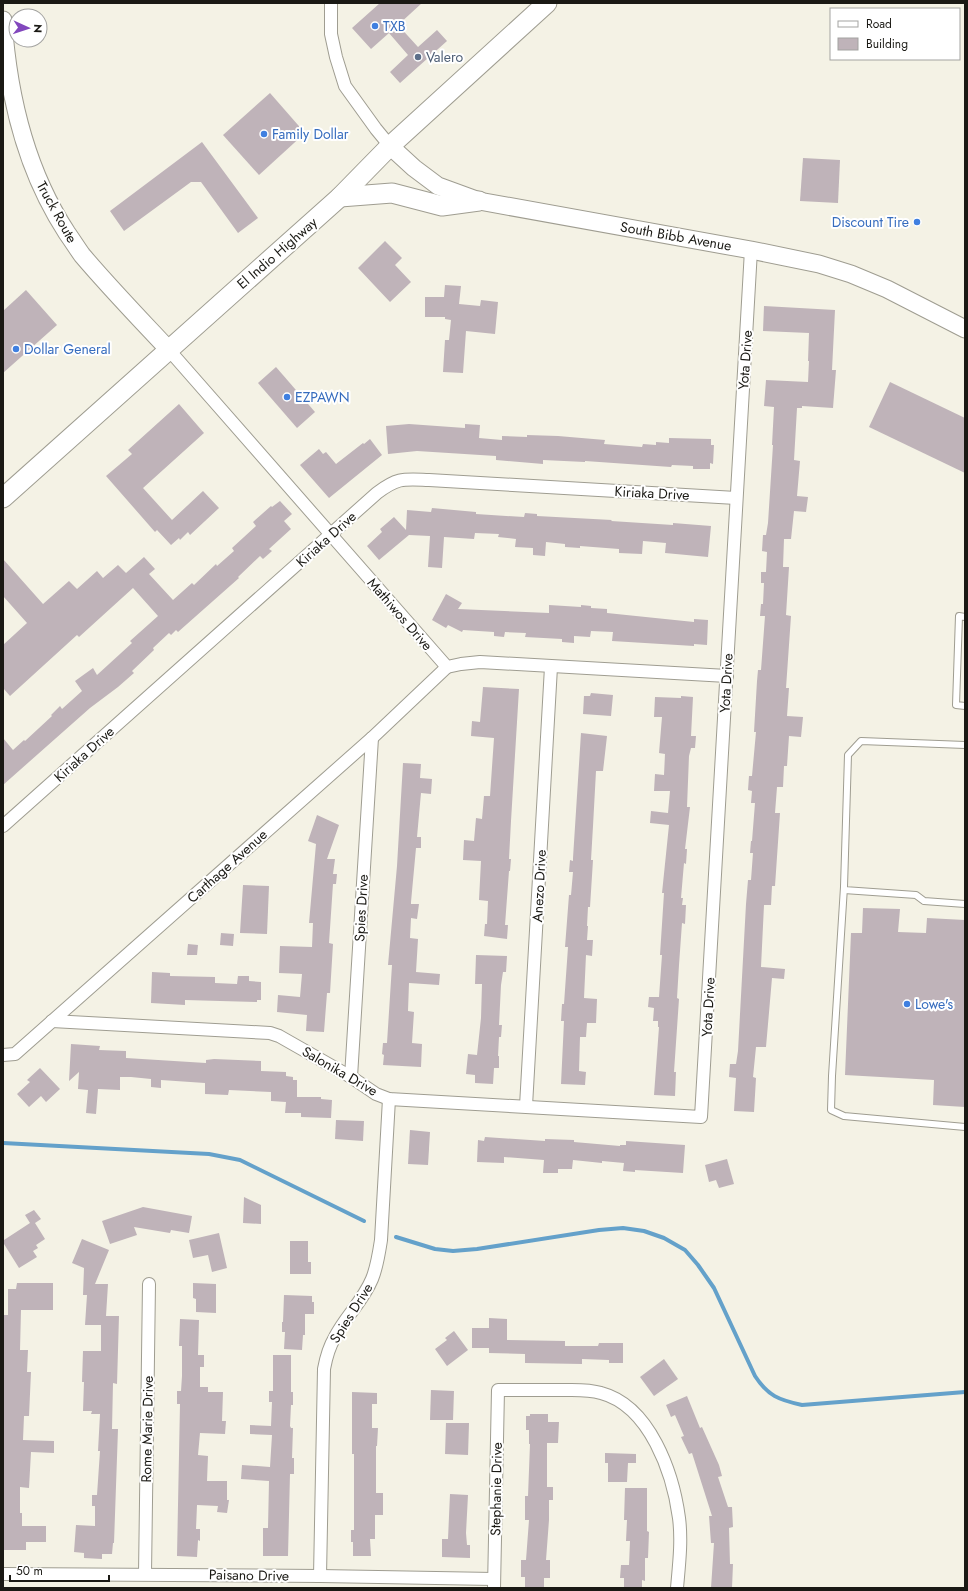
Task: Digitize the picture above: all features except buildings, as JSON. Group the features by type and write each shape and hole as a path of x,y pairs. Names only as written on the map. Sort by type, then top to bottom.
{"main road":[{"name":"El Indio Highway","path":"3,498 340,197 390,146 547,3"},
{"name":"Truck Route","path":"3,20 5,51 11,92 23,137 41,187 60,221 82,254 169,350"},
{"name":"South Bibb Avenue","path":"390,146 414,168 438,186 479,201 752,250 819,264 851,274 887,289 965,330"},
{"path":"340,197 392,193 442,206 479,201"}],"street":[{"path":"331,3 331,34 345,86 390,146"},
{"name":"Yota Drive","path":"701,1117 736,498 752,250"},
{"name":"Mathiwos Drive","path":"169,350 447,667"},
{"name":"Kiriaka Drive","path":"3,826 377,493 391,483 405,479 736,498"},
{"path":"447,667 480,662 726,676"},
{"name":"Carthage Avenue","path":"3,1055 15,1054 372,738 447,667"},
{"name":"Anezo Drive","path":"526,1106 551,667"},
{"name":"Spies Drive","path":"351,1077 372,738"},
{"name":"Salonika Drive","path":"52,1021 270,1033 279,1036 351,1077 376,1094 390,1099 701,1117"},
{"name":"Spies Drive","path":"320,1576 324,1369 327,1353 335,1336 363,1296 372,1280 378,1259 381,1240 390,1099"},
{"name":"Rome Marie Drive","path":"145,1574 149,1284"},
{"name":"Stephanie Drive","path":"494,1584 498,1390 585,1390 600,1392 616,1398 634,1413 653,1438 666,1464 674,1492 679,1519 680,1546 677,1588"},
{"name":"Paisano Drive","path":"3,1574 320,1576 494,1584"}],"lane":[{"path":"965,617 959,616 956,705 965,706"},
{"path":"965,745 861,741 848,755 844,887 831,1110 844,1116 965,1127"},
{"path":"844,887 844,890 916,895 924,902 965,904"}],"waterway":[{"path":"3,1143 209,1154 240,1160 364,1221"},
{"path":"396,1237 435,1249 453,1251 477,1249 599,1230 623,1228 644,1231 664,1238 685,1250 698,1265 714,1288 755,1376 770,1393 780,1399 802,1405 965,1392"}],"place":[{"name":"TXB","path":"375,26"},
{"name":"Valero","path":"418,57"},
{"name":"Family Dollar","path":"264,134"},
{"name":"Discount Tire","path":"917,222"},
{"name":"Dollar General","path":"16,349"},
{"name":"EZPAWN","path":"287,397"},
{"name":"Lowe's","path":"907,1004"}]}
